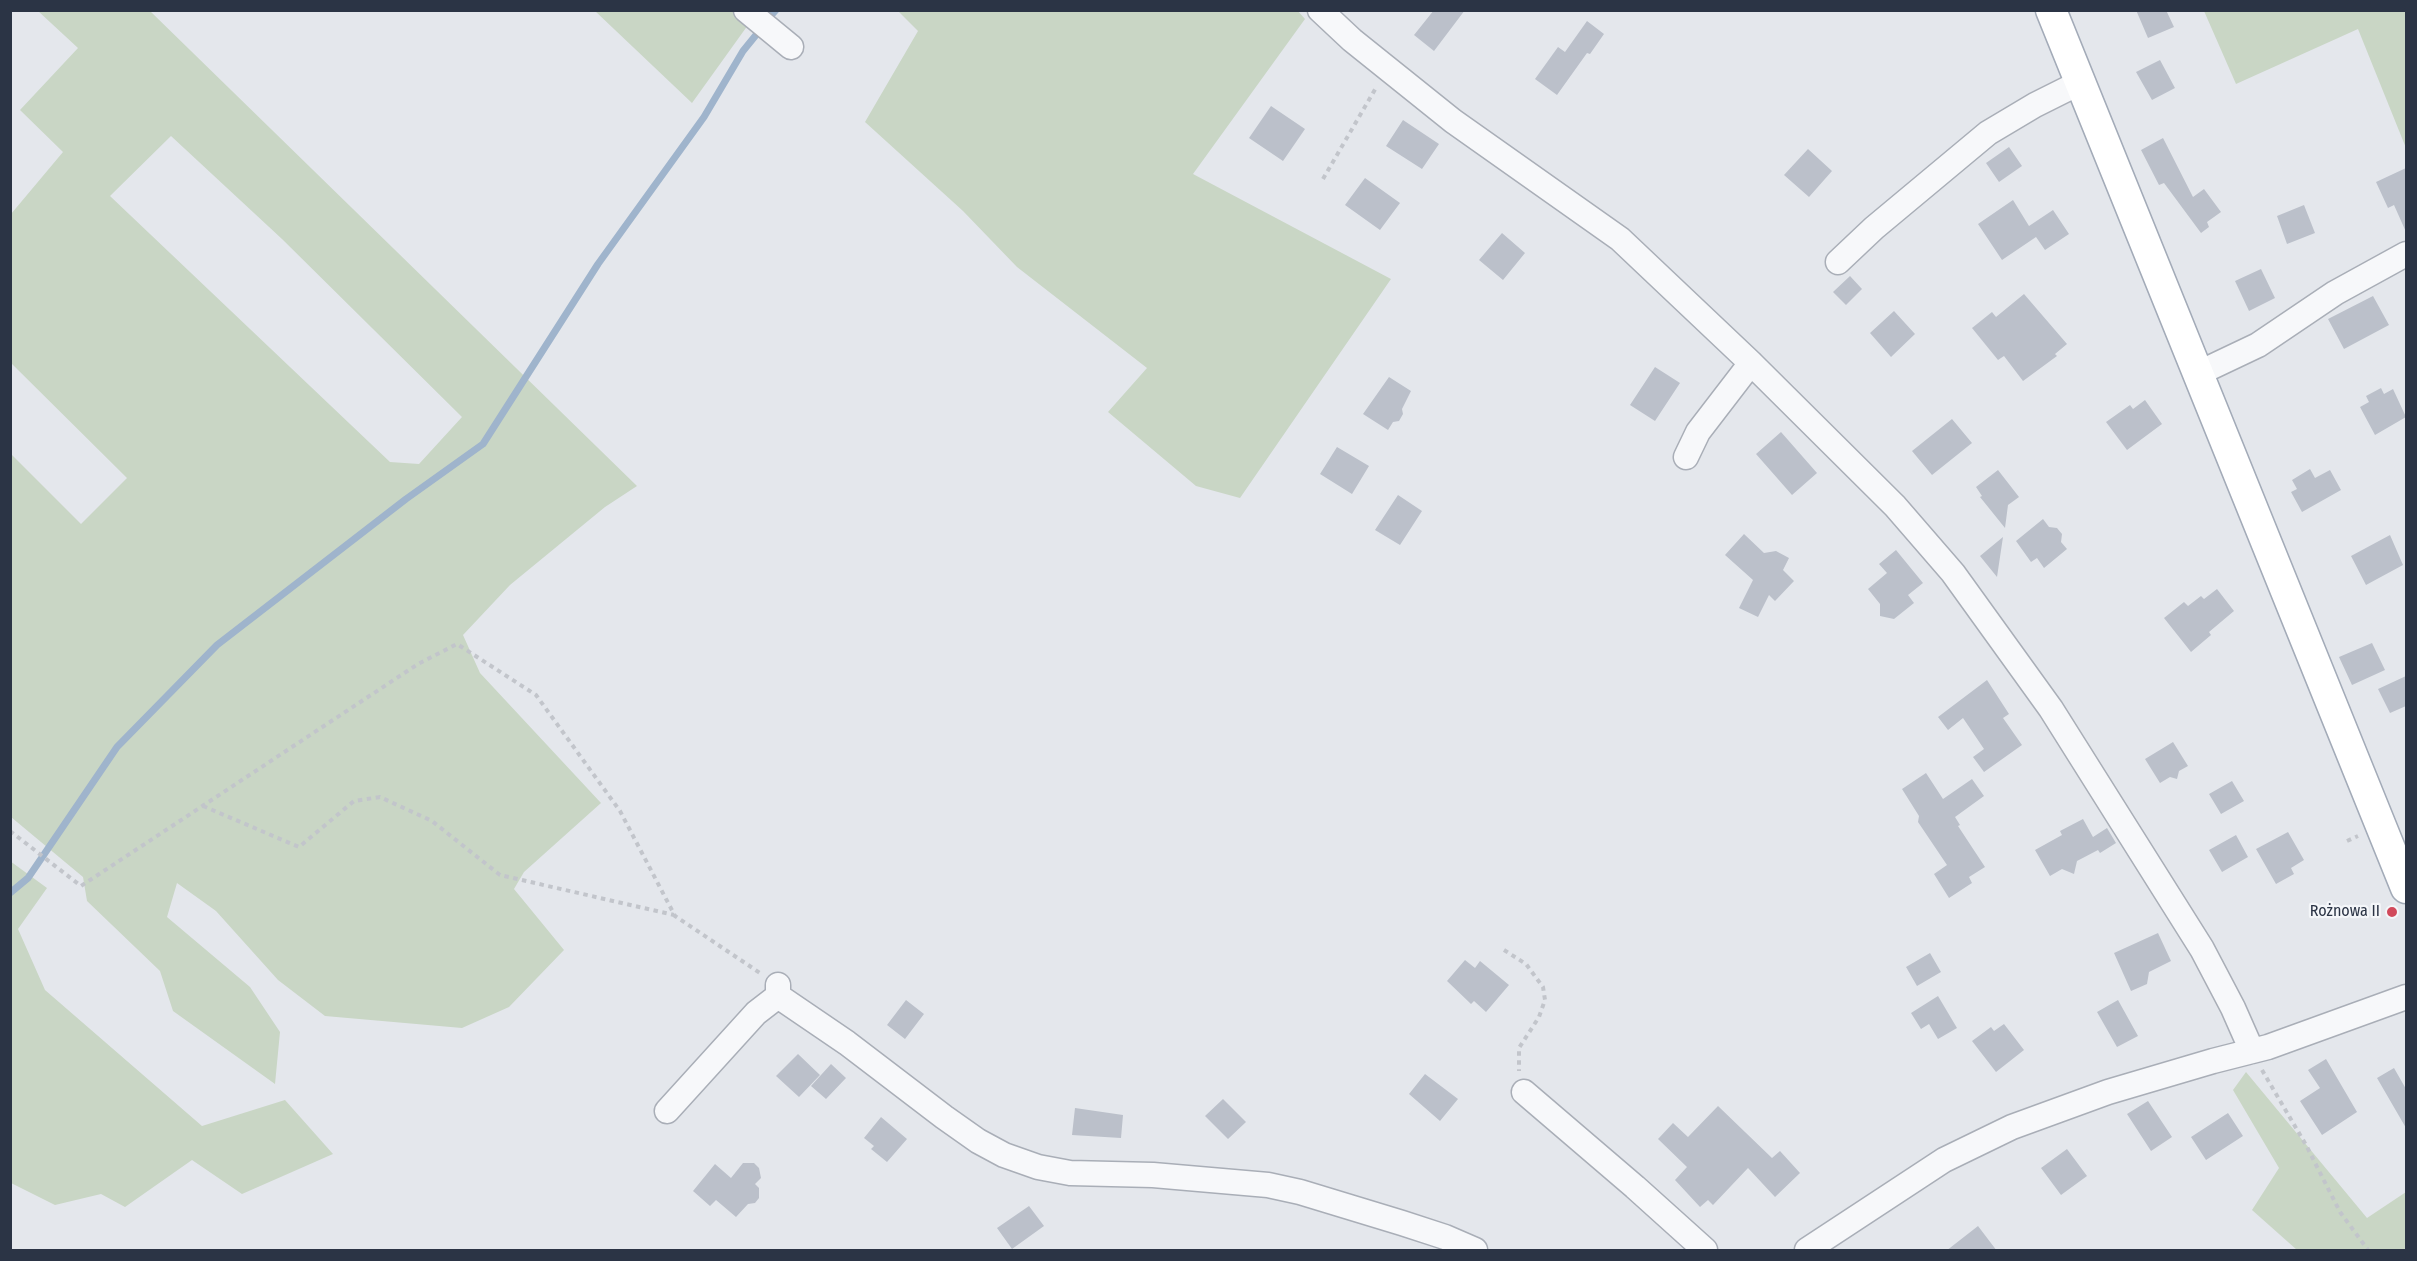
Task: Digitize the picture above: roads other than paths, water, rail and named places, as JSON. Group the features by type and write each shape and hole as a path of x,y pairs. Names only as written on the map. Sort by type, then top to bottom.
{"main road":[{"path":"2051,10 2406,888"}],"street":[{"path":"746,10 791,47"},
{"path":"1320,10 1387,69 1453,121 1620,239 1751,363 1895,506 1958,579 2051,709 2202,949 2233,1008 2252,1051"},
{"path":"1838,262 1874,228 1988,133 2035,105 2081,82"},
{"path":"2199,373 2258,345 2335,293 2406,254"},
{"path":"1686,456 1698,432 1751,363"},
{"path":"667,1111 778,990 961,1129 1004,1155 1038,1167 1070,1173 1153,1175 1268,1185 1300,1192 1446,1237 1475,1251"},
{"path":"1807,1251 1944,1160 2012,1127 2108,1092 2308,1034 2406,998"},
{"path":"1524,1092 1635,1186 1705,1251"}],"waterway":[{"path":"768,19 776,10"},
{"path":"10,893 28,878 117,747 217,645 406,499 483,444 598,264 704,117 743,51 756,35"}],"place":[{"name":"Rożnowa II","path":"2392,912"}]}
